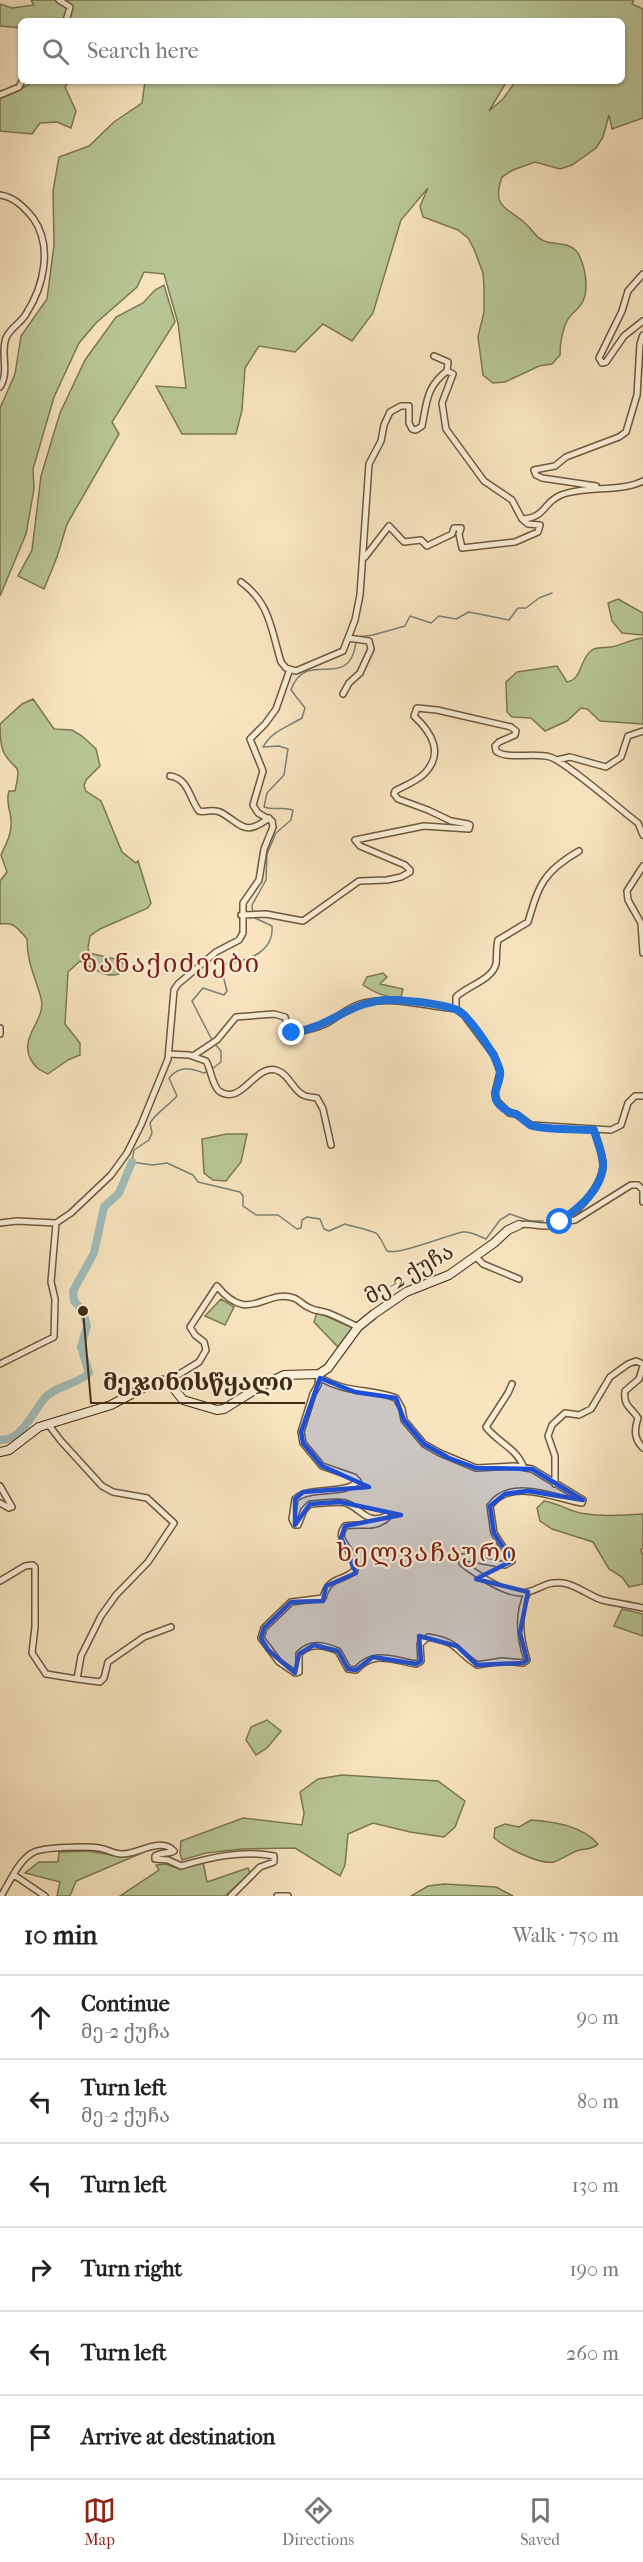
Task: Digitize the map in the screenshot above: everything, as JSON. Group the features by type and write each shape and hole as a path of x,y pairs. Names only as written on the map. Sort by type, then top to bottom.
{"street":[{"path":"59,0 70,7 67,18"},
{"path":"0,95 19,87 20,84"},
{"path":"0,195 9,196 28,212 40,228 45,254 41,282 34,300 25,316 6,336 5,379 0,387"},
{"path":"643,274 627,291 622,311 599,358 602,363 606,362 624,336 643,321"},
{"path":"601,488 587,483 542,478 536,475 534,470 555,466 566,457 619,438 626,432 636,395 640,344 643,335"},
{"path":"241,582 252,590 264,604 281,662 286,668 296,671 343,651 355,620 360,595 369,464 381,441 384,424 390,412 401,406 409,406 409,423 412,429 416,430 422,426 429,391 435,380 447,371 448,362 434,356"},
{"path":"364,558 389,525 404,542 421,540 427,546 452,534 454,528 461,528 459,534 462,548 515,542 538,532 540,525 528,524 522,519 512,500 484,481 446,429 442,403 453,374 447,371"},
{"path":"522,519 540,514 559,496 601,488 634,485 643,481"},
{"path":"343,694 349,683 360,673 371,649 369,641 348,639"},
{"path":"0,1223 56,1222 71,1213 99,1188 127,1153 153,1099 169,1054 174,990 216,952 239,940 243,933 243,903 259,880 264,849 273,827 269,818 258,813 254,806 263,771 250,740 276,709 290,669"},
{"path":"242,915 257,914 303,921 359,880 387,880 410,872 405,865 360,846 355,840 424,826 469,829 468,824 451,821 398,799 394,794 395,791 424,775 434,759 433,740 428,729 414,716 417,708 437,710 511,727 516,731 515,735 499,742 495,746 495,751 500,754 526,754 551,757 557,760 638,823 643,835"},
{"path":"557,760 570,757 606,767 621,757 628,736 643,731"},
{"path":"170,777 179,778 199,811 222,812 231,821 248,829 256,828 269,818"},
{"path":"456,1009 456,997 463,989 490,975 496,965 498,940 528,922 539,886 554,869 579,851"},
{"path":"643,866 627,891 628,900 641,923 643,953"},
{"path":"194,1056 217,1040 236,1017 242,1015 274,1014 285,1017 288,1030 292,1033 326,1023 359,1004 396,1000 456,1009 464,1015 494,1055 500,1072 495,1093 497,1101 509,1113 516,1114 531,1125 611,1130 621,1125 628,1103 635,1096 643,1096"},
{"path":"0,1028 0,1034"},
{"path":"169,1054 194,1056 206,1061 216,1087 225,1093 236,1093 264,1071 274,1069 285,1074 303,1095 317,1098 323,1109 331,1145"},
{"path":"560,1222 594,1192 599,1180 603,1165 594,1130"},
{"name":"მე-2 ქუჩა","path":"319,1376 328,1368 358,1327 406,1292 449,1275 508,1230 523,1224 548,1226 575,1220 631,1185 638,1185 643,1190 641,1198 643,1202"},
{"path":"0,1364 54,1337 55,1299 51,1282 56,1222"},
{"path":"475,1256 483,1264 519,1279"},
{"path":"0,1452 9,1450 30,1433 48,1424 111,1406 158,1380 168,1381 199,1362 206,1350 204,1342 195,1335 190,1327 217,1286 224,1294 238,1303 254,1304 273,1297 293,1298 311,1309 327,1313 358,1327"},
{"path":"555,1484 555,1456 548,1436 552,1425 565,1413 579,1415 591,1409 610,1377 636,1361 643,1365 639,1379 625,1391 624,1398 627,1407 638,1418 634,1428 637,1442 643,1448"},
{"path":"168,1381 183,1400 217,1410 224,1409 256,1389 284,1376 319,1376 333,1385 355,1392 385,1394 396,1398 402,1409 404,1420 424,1444 449,1458 476,1468 532,1469 583,1500 582,1503 528,1491 497,1497 490,1506 494,1533 512,1561 505,1565 463,1557 462,1563 495,1586 519,1593 528,1592 540,1585 560,1583 601,1599 643,1608"},
{"path":"319,1376 301,1432 303,1443 322,1466 354,1477 358,1481 354,1485 303,1492 295,1499 292,1519 295,1525 298,1525 304,1510 310,1504 348,1503 361,1515 372,1519 386,1516 387,1518 381,1524 345,1526 341,1531 341,1538 352,1554 355,1570 350,1575 334,1580 327,1586 323,1598 291,1602 264,1628 261,1638 279,1662 295,1673 299,1672 299,1654 314,1645 338,1651 348,1669 356,1670 363,1662 373,1657 416,1664 421,1661 420,1644 428,1637 444,1639 457,1646 466,1658 477,1665 502,1661 523,1663 527,1660 520,1633 523,1602 528,1592"},
{"path":"512,1384 486,1427 497,1440 520,1455 524,1468"},
{"path":"48,1424 102,1486 113,1492 147,1498 174,1523 148,1562 116,1595 101,1616 81,1656 76,1679"},
{"path":"0,1486 12,1507 9,1509 0,1503"},
{"path":"0,1581 25,1566 33,1564 35,1567 35,1628 32,1653 46,1674 100,1682 104,1678 108,1662 144,1637 171,1627"},
{"path":"1,1896 32,1853 45,1848 98,1847 124,1854 145,1848 167,1846 174,1851 159,1853 155,1859 168,1860 182,1866 210,1857 252,1852 274,1856 274,1862 260,1867 231,1896"},
{"path":"14,1875 45,1896"},
{"path":"278,1896 288,1896"}],"highlighted area":[{"path":"320,1378 355,1392 396,1398 404,1420 424,1444 449,1458 476,1468 532,1469 583,1500 528,1491 505,1494 490,1506 494,1533 512,1561 476,1579 528,1592 520,1633 527,1660 523,1663 477,1665 457,1646 419,1636 421,1661 416,1664 373,1657 356,1670 348,1669 338,1651 314,1645 299,1654 295,1673 268,1650 261,1638 264,1628 291,1602 323,1601 326,1586 356,1573 341,1538 345,1526 401,1515 340,1502 310,1504 295,1525 295,1499 303,1492 369,1487 322,1466 303,1443 301,1432"}],"green space":[{"path":"31,0 634,0 632,4 643,9 643,118 612,129 609,115 603,137 596,148 572,165 560,169 535,162 513,170 502,177 499,187 500,201 507,210 543,241 573,248 581,260 586,278 585,296 582,304 566,323 560,355 552,364 539,366 505,382 493,383 483,375 478,337 484,312 483,273 468,238 458,230 423,217 420,206 428,188 401,220 373,313 352,341 323,324 295,352 259,346 245,368 242,410 236,434 182,434 156,386 186,388 178,323 164,274 144,272 137,287 96,323 79,343 54,397 33,469 34,489 26,534 0,596 0,408 15,374 21,336 47,299 54,245 53,191 59,157 89,146 114,122 142,103 145,84 505,84 489,111 503,99 514,84 625,84 625,18 18,18 18,28 0,26 0,4 12,8 34,5"},
{"path":"30,84 67,84 65,87 76,111 71,128 57,122 40,123 32,134 0,131 0,91 7,89 13,93"},
{"path":"164,285 175,322 112,422 119,434 67,524 44,589 18,576 32,550 41,476 60,413 85,360 116,317 143,303 155,290"},
{"path":"618,599 643,613 643,635 622,633 612,621 608,603"},
{"path":"643,638 643,724 600,721 587,709 581,708 567,721 545,731 531,718 512,717 507,712 506,682 517,672 557,666 567,682 576,677 585,658 592,650"},
{"path":"33,699 54,729 72,730 96,749 100,766 86,780 84,786 86,791 101,801 122,852 136,863 138,861 151,903 148,908 100,929 90,936 89,953 119,960 124,964 125,970 120,974 108,975 80,961 68,972 65,1024 80,1043 80,1055 68,1060 48,1074 34,1065 28,1052 30,1036 42,1006 30,962 27,939 12,925 0,924 0,881 7,872 1,855 11,830 8,795 9,791 15,791 18,770 4,753 0,739 0,724 22,704"},
{"path":"383,973 387,977 380,984 403,989 401,997 390,997 363,985 367,977"},
{"path":"227,1134 247,1134 241,1162 226,1181 213,1180 204,1173 202,1139"},
{"path":"221,1299 234,1307 225,1325 205,1316"},
{"path":"317,1312 353,1328 338,1347 314,1322"},
{"path":"544,1501 588,1514 643,1514 643,1548 641,1550 643,1584 629,1587 622,1577 609,1569 593,1542 552,1529 540,1521 537,1508"},
{"path":"622,1609 643,1614 643,1636 614,1626"},
{"path":"267,1720 281,1731 267,1748 256,1755 246,1740 251,1727"},
{"path":"342,1775 438,1781 465,1801 455,1827 444,1837 373,1823 348,1834 345,1865 340,1876 295,1848 242,1849 206,1853 182,1860 181,1841 243,1818 302,1825 304,1813 300,1792 318,1779"},
{"path":"531,1820 558,1823 576,1829 598,1844 592,1848 573,1852 554,1862 548,1862 522,1854 494,1838 495,1828 505,1824 519,1827"},
{"path":"88,1851 123,1857 142,1851 142,1853 76,1881 70,1896 57,1896 60,1882 25,1873 39,1862 58,1862 59,1852"},
{"path":"203,1862 207,1882 248,1868 250,1873 225,1896 120,1896 159,1870 156,1865 165,1864 180,1869"},
{"path":"444,1884 496,1887 513,1896 411,1896 428,1886"}],"waterway":[{"path":"357,637 405,626 410,616 431,623 439,616 456,619 469,612 509,620 518,608 526,608 539,598 552,593"},
{"path":"253,914 252,905 266,880 267,854 276,833 291,820 293,810 264,807 267,793 284,775 288,749 279,746 263,747 275,733 302,718 305,708 291,690 298,678 306,672 345,665 352,657 356,641"},
{"path":"212,1040 192,1001 203,988 224,995 227,991 222,972 227,963 251,957 264,949 272,935 272,926 255,918"},
{"path":"212,1069 221,1062 221,1051 215,1044"},
{"path":"208,1071 204,1073 181,1069 169,1078 177,1096 150,1123 152,1133 149,1140 134,1150 132,1162 152,1165 167,1163 193,1175 198,1182 240,1192 243,1196 243,1206 256,1215 278,1215 297,1229 301,1228 302,1220 307,1217 320,1219 324,1229 329,1231 345,1224 372,1231 377,1234 387,1251 413,1248 463,1232 486,1239 500,1220 510,1214 530,1221 543,1221"},
{"path":"0,1440 8,1439 20,1431 48,1395 89,1373 81,1347 87,1326 83,1311 74,1301 73,1291 94,1253 104,1207 119,1193 132,1162"}],"place":[{"name":"მეჯინისწყალი","path":"83,1311"}],"district":[{"name":"ზანაქიძეები","path":"171,963"},
{"name":"ხელვაჩაური","path":"427,1552"}],"route":[{"path":"292,1033 326,1023 359,1004 396,1000 456,1009 464,1015 494,1055 500,1072 499,1084 495,1093 497,1101 509,1113 516,1114 531,1125 594,1130 603,1165 599,1180 594,1192 560,1222"}]}
